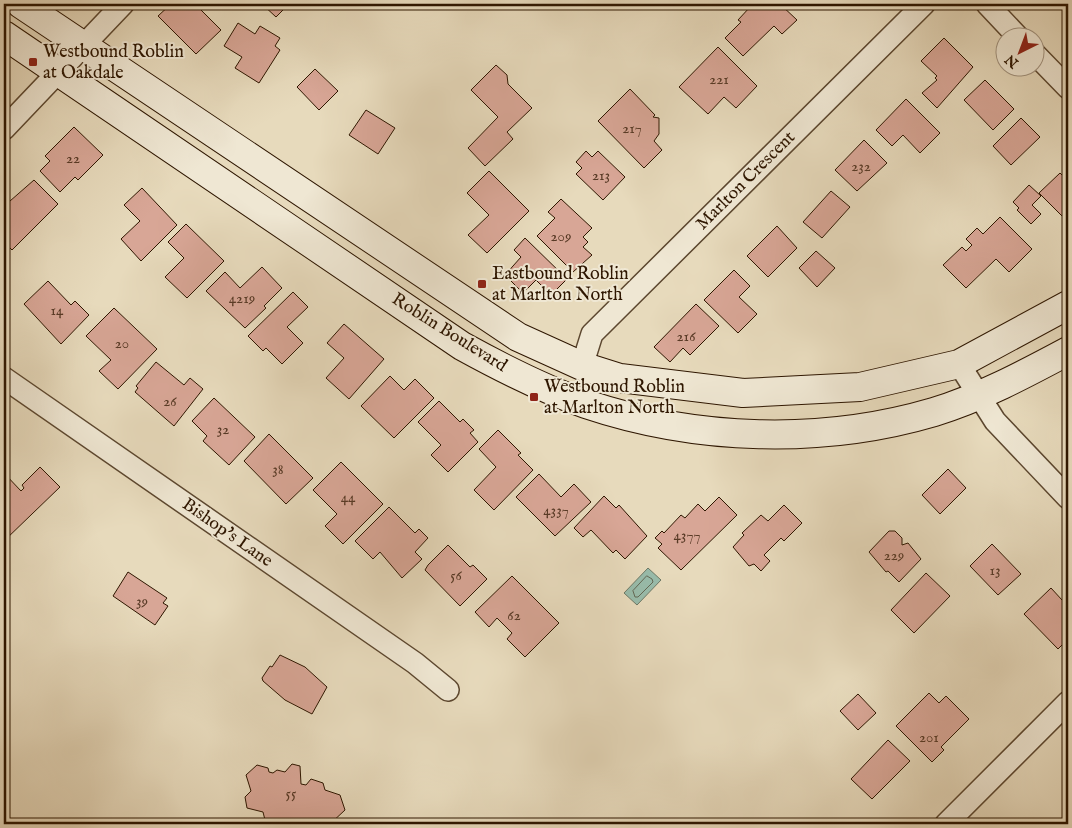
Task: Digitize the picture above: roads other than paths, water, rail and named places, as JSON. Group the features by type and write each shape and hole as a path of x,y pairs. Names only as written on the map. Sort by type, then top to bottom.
{"main road":[{"name":"Roblin Boulevard","path":"21,4 518,337 582,366 620,378 743,393 860,387 959,364 1068,305"},
{"name":"Roblin Boulevard","path":"4,35 462,346 537,384 587,404 637,418 742,433 796,435 831,432 901,421 936,412 978,395 1068,351"}],"street":[{"path":"4,129 59,72 81,45 123,4"},
{"name":"Marlton Crescent","path":"582,366 592,334 924,4"},
{"path":"987,4 1010,28"},
{"path":"1044,63 1068,88"},
{"path":"959,364 995,421 1068,498"},
{"name":"Bishop's Lane","path":"4,378 415,663 448,690"},
{"path":"946,824 1068,702"}],"water":[{"path":"648,568 661,580 637,605 624,593"}],"place":[{"name":"Westbound Roblin at Oakdale","path":"33,62"},
{"name":"Eastbound Roblin at Marlton North","path":"482,284"},
{"name":"Westbound Roblin at Marlton North","path":"534,397"}]}
